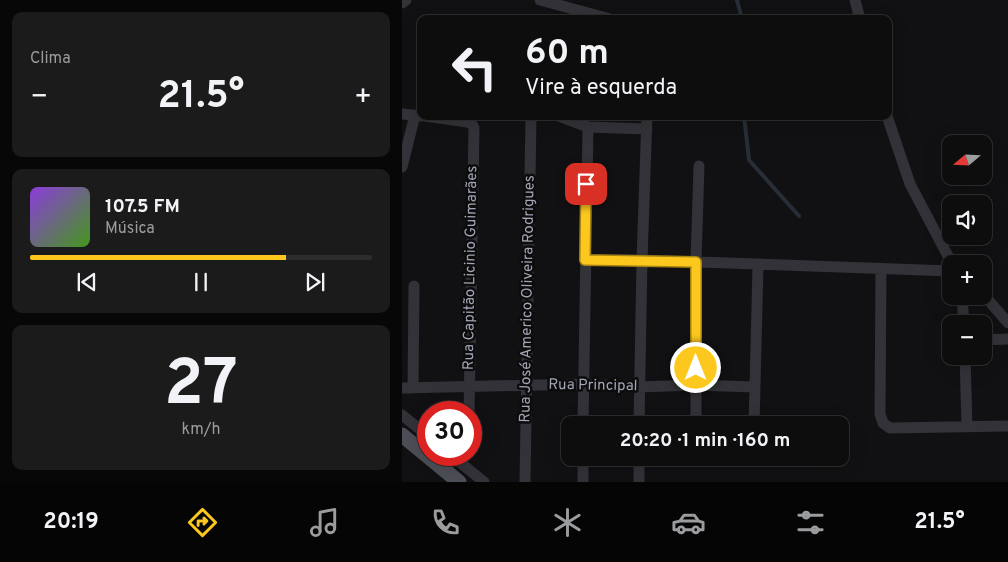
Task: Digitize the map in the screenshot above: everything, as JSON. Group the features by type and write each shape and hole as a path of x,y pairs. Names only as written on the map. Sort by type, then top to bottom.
{"main road":[{"path":"402,435 459,482"}],"street":[{"path":"402,3 406,0"},
{"path":"540,0 595,15"},
{"path":"855,0 859,15"},
{"path":"402,114 417,116"},
{"path":"402,167 419,120"},
{"name":"Rua Capitão Licinio Guimarães","path":"451,120 467,122 472,124 474,128 469,401"},
{"name":"Rua José Americo Oliveira Rodrigues","path":"525,482 531,120"},
{"path":"570,120 588,127 646,129"},
{"path":"639,416 647,120"},
{"path":"888,120 910,184 947,255"},
{"path":"583,416 588,127"},
{"path":"696,416 696,262 700,166"},
{"path":"585,260 642,260 758,266 942,271"},
{"path":"754,416 758,266"},
{"path":"881,270 880,414 883,423 890,428 1008,426"},
{"path":"408,388 414,286"},
{"path":"992,304 1008,323"},
{"path":"992,339 1008,338"},
{"path":"965,365 967,427"},
{"name":"Rua Principal","path":"408,388 583,384 639,387 696,385 754,386"},
{"path":"402,415 417,427"},
{"path":"464,466 484,482"},
{"path":"583,466 583,482"},
{"path":"640,466 640,482"}],"waterway":[{"path":"737,0 741,15"},
{"path":"744,120 749,160 799,216"}],"route":[{"path":"586,184 585,260 696,262 696,368"}]}
